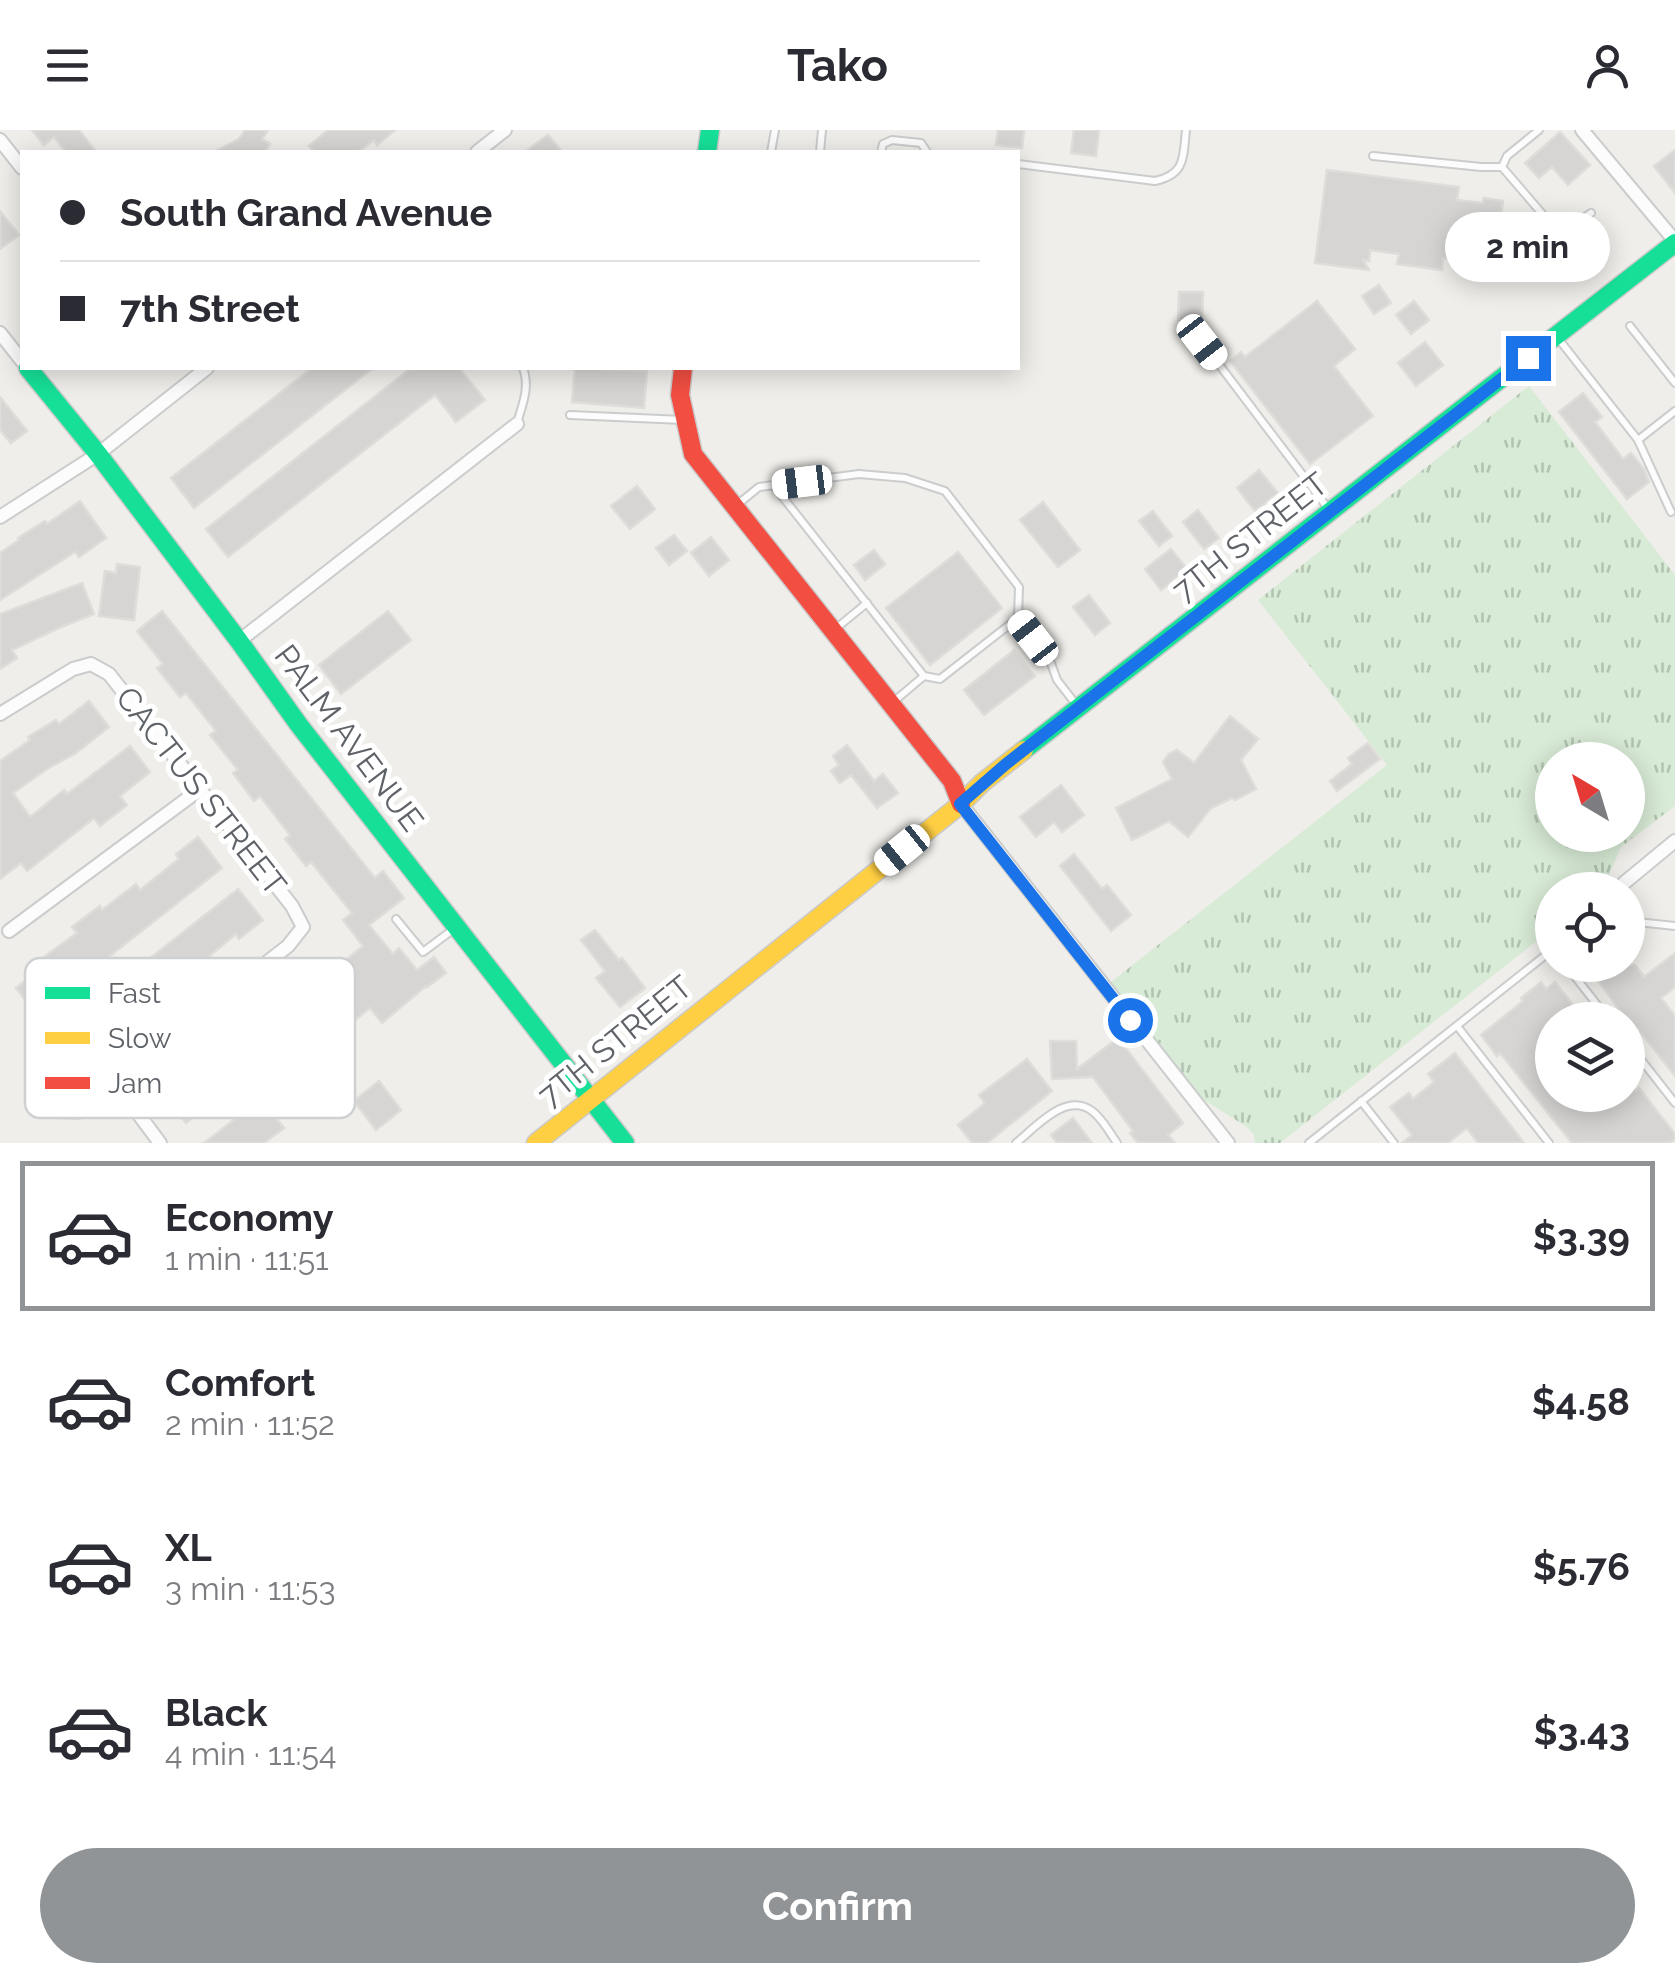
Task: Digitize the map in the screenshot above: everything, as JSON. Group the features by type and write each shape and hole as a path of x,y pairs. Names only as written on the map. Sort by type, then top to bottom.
{"street":[{"path":"480,150 506,130"},
{"path":"1582,130 1675,242"},
{"path":"0,140 20,165"},
{"name":"7TH STREET","path":"536,1143 982,784 1675,242"},
{"path":"0,334 20,359"},
{"name":"PALM AVENUE","path":"30,370 624,1143"},
{"path":"0,516 98,454 203,370"},
{"path":"683,370 680,395 692,454 952,781 960,804 1228,1143"},
{"path":"239,641 517,424"},
{"name":"CACTUS STREET","path":"0,714 73,669 91,664 108,674 292,906 302,927 273,958"},
{"path":"9,931 199,790"},
{"path":"1640,872 1675,841"},
{"name":"CACTUS STREET","path":"141,1118 160,1143"}],"lane":[{"path":"1020,164 1155,181 1177,172 1183,161 1186,130"},
{"path":"1502,167 1507,156 1539,130"},
{"path":"882,150 883,144 892,140 921,143 926,150"},
{"path":"1373,156 1502,167 1557,232 1591,213"},
{"path":"1630,326 1675,383"},
{"path":"1556,336 1638,440 1671,512"},
{"path":"1202,342 1331,512"},
{"path":"517,424 528,380 524,370"},
{"path":"1638,440 1675,411"},
{"path":"570,414 685,420"},
{"path":"734,506 758,487 859,474 905,478 945,491 1019,586 1018,618 1049,658 1057,680 1079,708"},
{"path":"773,485 924,676 940,679 1018,618"},
{"path":"833,631 867,604"},
{"path":"891,704 924,676"},
{"path":"396,919 423,952 456,928"},
{"path":"1645,923 1675,926"},
{"path":"1309,1143 1535,963"},
{"path":"1579,982 1595,1002"},
{"path":"1456,1026 1549,1143"},
{"path":"1645,1065 1675,1104"},
{"path":"1361,1102 1394,1143"},
{"path":"1016,1143 1064,1105 1079,1104 1092,1111 1118,1143"}],"green space":[{"path":"1529,386 1675,575 1675,806 1645,829 1645,742 1535,742 1535,852 1619,852 1610,872 1535,872 1535,942 1280,1143 1255,1143 1247,1127 1201,1098 1111,982 1387,765 1258,600"}],"building":[{"path":"32,130 79,130 94,150 64,150 54,137 44,145"},
{"path":"245,130 268,130 262,139 270,144 266,150 218,150 239,139"},
{"path":"328,130 395,130 377,145 374,140 361,150 312,150 309,146"},
{"path":"998,130 1024,130 1022,148 996,145"},
{"path":"1074,130 1099,130 1096,156 1071,153"},
{"path":"1560,132 1590,165 1568,185 1552,167 1539,178 1525,163"},
{"path":"548,135 560,150 528,150"},
{"path":"1675,150 1675,193 1654,166"},
{"path":"1327,170 1459,187 1457,200 1503,201 1494,265 1443,258 1442,270 1397,264 1399,254 1370,250 1369,261 1363,260 1369,270 1315,263"},
{"path":"0,211 19,235 0,249"},
{"path":"1379,285 1391,303 1374,314 1362,296"},
{"path":"1179,292 1203,292 1202,321 1178,320"},
{"path":"1317,301 1355,349 1334,366 1373,416 1310,464 1230,361 1241,352 1245,357"},
{"path":"1414,301 1429,320 1411,334 1396,315"},
{"path":"1425,342 1443,365 1416,386 1398,363"},
{"path":"309,370 370,370 194,508 171,478"},
{"path":"408,370 461,370 485,400 456,422 435,395 228,557 206,529"},
{"path":"575,370 647,371 644,408 572,402"},
{"path":"1583,393 1602,417 1595,422 1623,459 1631,453 1644,469 1649,482 1627,499 1559,412"},
{"path":"0,397 27,431 11,443 0,430"},
{"path":"1259,470 1278,493 1255,511 1237,488"},
{"path":"637,486 655,509 630,529 611,506"},
{"path":"80,501 106,538 79,557 75,552 0,600 0,553"},
{"path":"1043,502 1080,550 1058,567 1020,520"},
{"path":"1198,510 1219,538 1204,549 1183,522"},
{"path":"1153,511 1172,536 1159,546 1139,521"},
{"path":"674,535 687,551 669,565 656,548"},
{"path":"711,537 729,560 709,576 691,553"},
{"path":"1171,549 1187,569 1161,590 1145,569"},
{"path":"874,550 885,564 865,580 854,565"},
{"path":"958,552 1002,608 930,665 886,608"},
{"path":"117,564 140,567 134,620 99,616 105,571 116,573"},
{"path":"82,583 94,614 12,650 17,658 0,669 0,614"},
{"path":"1089,595 1110,623 1095,635 1073,607"},
{"path":"162,611 375,878 383,871 404,898 369,925 393,954 399,948 417,970 434,957 446,973 382,1023 370,1008 355,1020 355,958 348,958 363,946 343,920 352,913 311,862 306,866 285,839 290,835 260,796 254,801 233,773 238,770 210,735 216,731 186,693 180,697 157,668 163,664 137,631"},
{"path":"388,611 411,640 341,694 319,665"},
{"path":"1014,650 1035,676 984,715 964,690"},
{"path":"89,701 109,727 13,793 30,817 130,746 150,772 120,796 127,805 100,826 94,818 27,871 21,863 0,879 0,761 30,740 28,737 56,720 59,724"},
{"path":"1230,716 1258,739 1241,760 1256,789 1211,808 1188,837 1169,821 1132,840 1116,808 1172,779 1163,762 1169,754 1177,750 1194,763"},
{"path":"1368,743 1380,759 1337,791 1330,781 1352,764 1348,758"},
{"path":"847,745 874,781 883,774 898,793 877,808 851,775 840,783 831,771 839,765 833,756"},
{"path":"1061,785 1084,815 1062,832 1054,822 1036,837 1020,817"},
{"path":"198,837 222,868 107,958 42,958 77,933 72,927 100,906 102,910 136,884 140,890 179,859 176,854"},
{"path":"1074,854 1102,889 1107,885 1131,915 1111,931 1060,866"},
{"path":"238,889 263,920 239,939 236,934 207,958 150,958"},
{"path":"595,930 645,988 620,1007 596,978 605,971 581,940"},
{"path":"1675,953 1675,987 1661,998 1675,1016 1675,1076 1645,1038 1645,1002 1614,1002 1599,982 1645,982 1645,976"},
{"path":"25,981 25,1000 16,988"},
{"path":"1541,982 1546,989 1555,982 1571,1002 1535,1002 1535,1097 1481,1035 1523,1001 1521,998"},
{"path":"1118,1038 1183,1123 1168,1135 1175,1143 1138,1143 1093,1077 1052,1079 1050,1041 1076,1041 1077,1069"},
{"path":"1455,1053 1524,1143 1478,1143 1467,1128 1448,1143 1402,1143 1412,1135 1390,1107 1409,1093 1413,1099 1434,1082 1428,1074"},
{"path":"1027,1059 1052,1091 987,1143 972,1143 958,1125 985,1103 979,1095"},
{"path":"379,1081 401,1110 376,1130 355,1100"},
{"path":"1645,1096 1675,1134 1670,1143 1572,1143 1547,1112 1645,1112"},
{"path":"278,1118 284,1128 264,1143 204,1143 234,1120"},
{"path":"1073,1118 1092,1143 1057,1143 1051,1135"}],"traffic: fast":[{"path":"707,150 710,130"},
{"path":"1024,750 1675,243"},
{"path":"30,370 98,454 299,725 625,1143"}],"traffic: slow":[{"path":"536,1143 1024,750"}],"traffic: jam":[{"path":"683,370 680,395 693,454 952,781 961,804"}],"route":[{"path":"1130,1020 960,804 1006,764 1528,358"}]}
